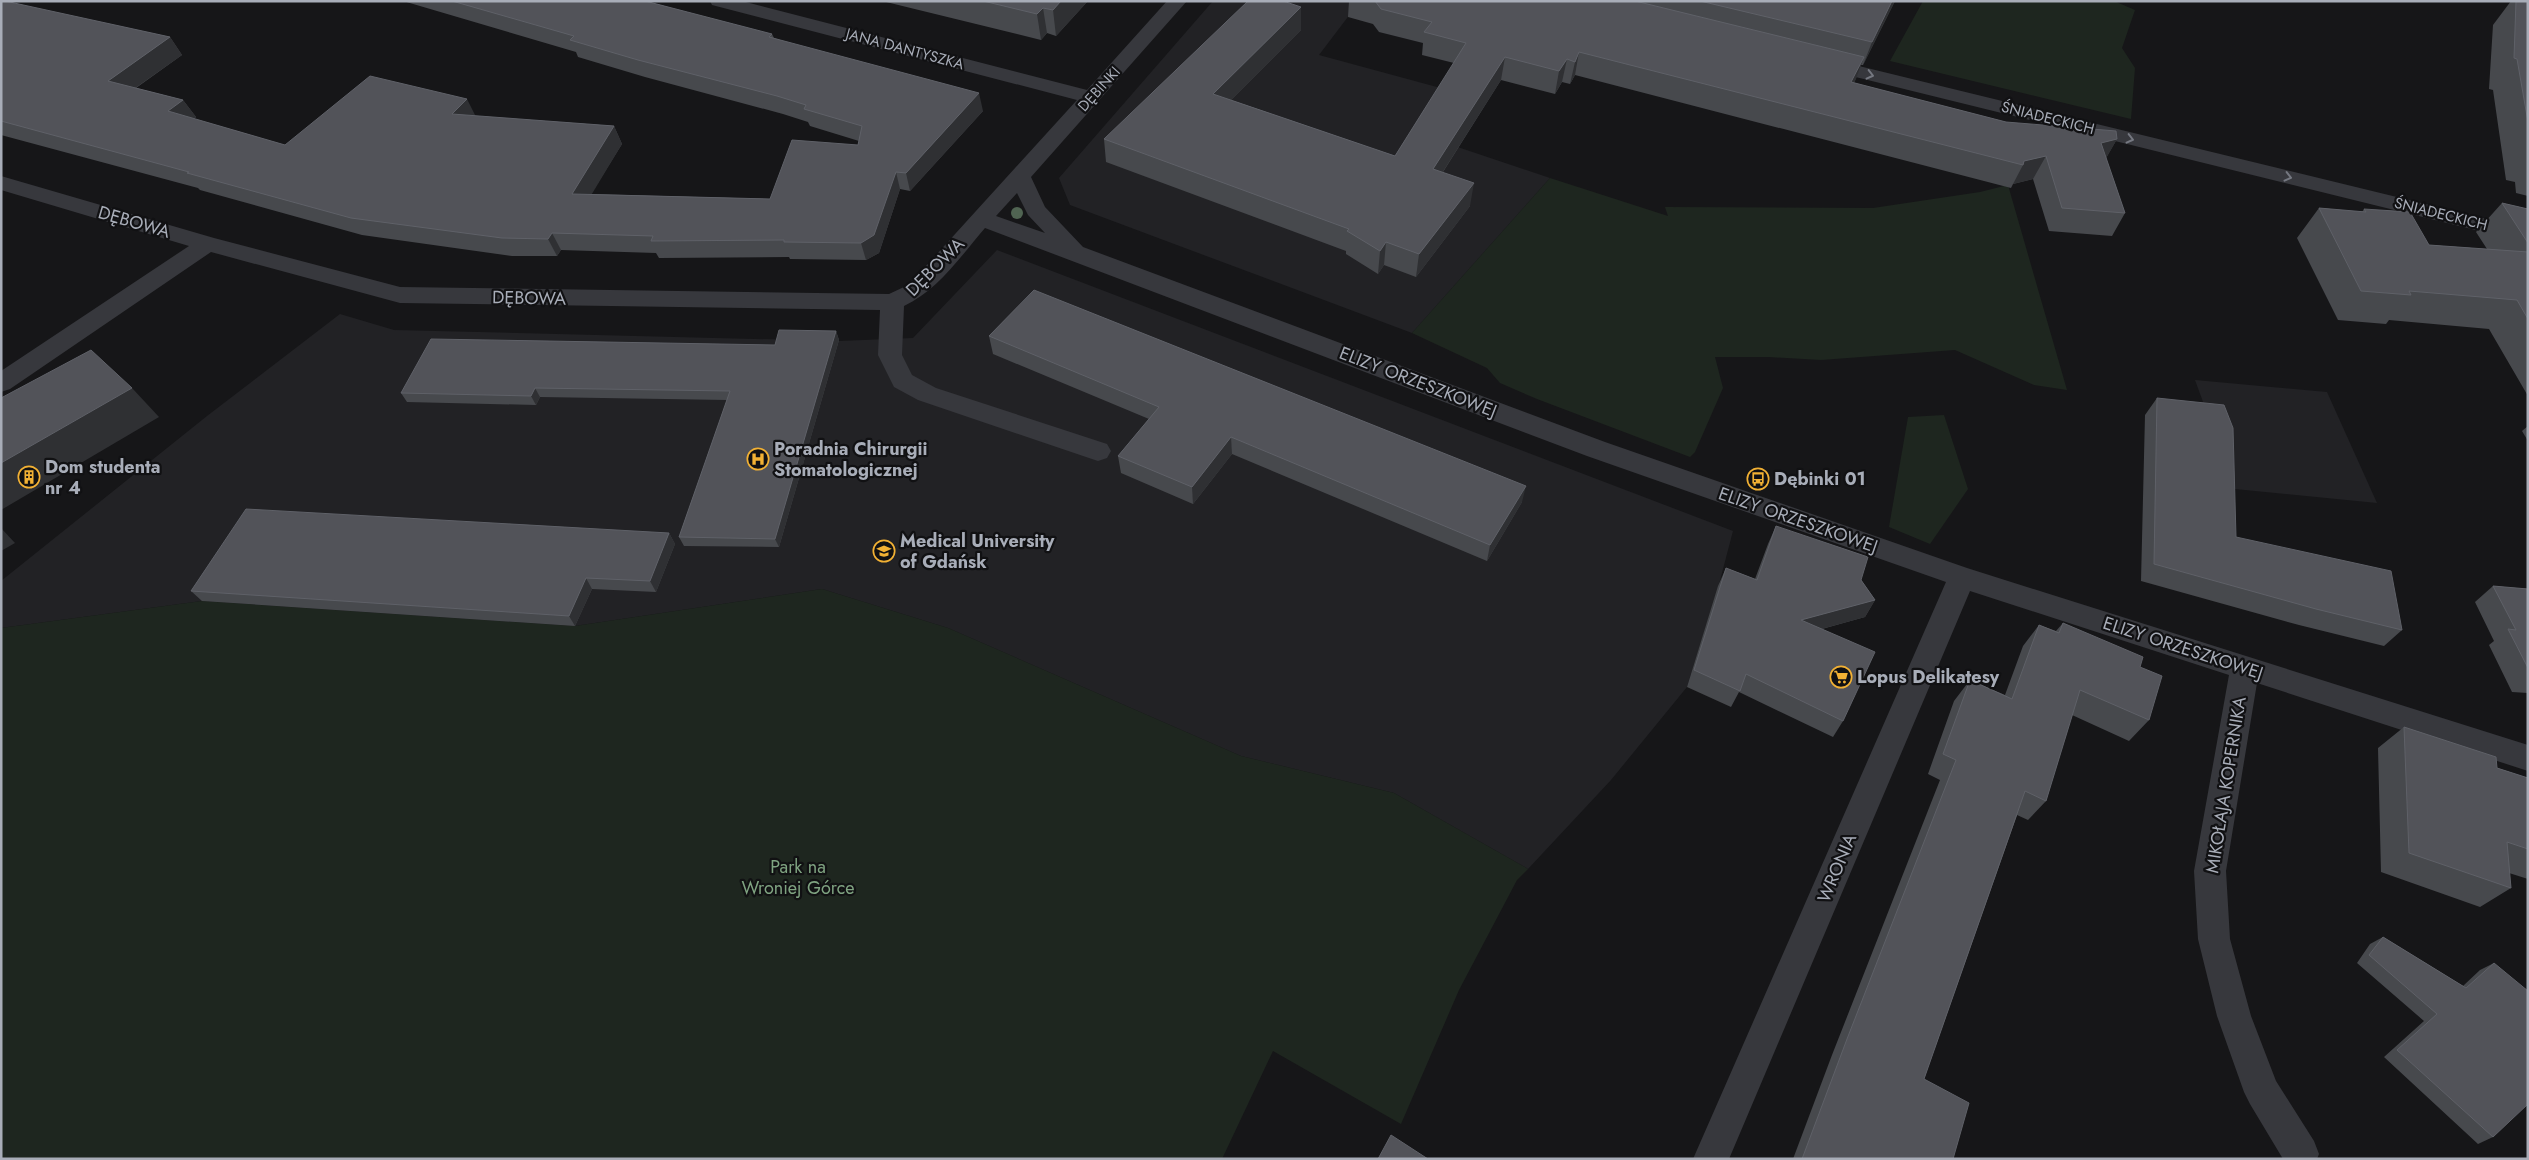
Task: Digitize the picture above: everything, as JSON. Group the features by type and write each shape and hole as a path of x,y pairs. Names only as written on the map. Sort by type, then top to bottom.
{"street":[{"name":"JANA DANTYSZKA","path":"719,1 1091,97"},
{"name":"DĘBINKI","path":"1020,177 1178,1"},
{"name":"ŚNIADECKICH","path":"1804,59 2528,236"},
{"name":"DĘBOWA","path":"1,183 208,244 400,294 892,302 912,294 1020,177"},
{"name":"ELIZY ORZESZKOWEJ","path":"1020,177 1036,210 1079,254"},
{"name":"ELIZY ORZESZKOWEJ","path":"981,219 1079,254 1596,449 1962,577 2528,758"},
{"path":"1,383 208,244"},
{"path":"892,302 890,355 903,382 927,394 1098,451"},
{"name":"WRONIA","path":"1711,1159 1962,577"},
{"name":"MIKOŁAJA KOPERNIKA","path":"2244,668 2210,871 2214,939 2234,1016 2262,1092 2301,1154"}],"shaded area":[{"path":"1213,1 1360,1 1319,55 1448,90 1419,134 1550,178 1412,333 1070,205 1059,178"},
{"name":"Medical University of Gdańsk","path":"997,250 1733,531 1718,588 1687,687 1611,780 1528,869 1394,793 1241,756 948,628 822,589 575,626 202,601 1,628 1,581 207,416 340,314 394,330 839,341 913,338"},
{"path":"2195,380 2327,392 2377,503 2235,489"}],"green space":[{"path":"1923,1 2114,1 2135,10 2122,48 2135,68 2131,119 1890,61"},
{"path":"1550,178 1668,216 1665,207 1873,208 1980,192 2008,185 2067,390 2034,385 1955,350 1821,360 1769,357 1715,357 1723,388 1695,452 1690,457 1537,399 1500,383 1487,368 1412,333"},
{"path":"1944,415 1968,489 1930,544 1889,527 1908,417"},
{"name":"Park na Wroniej Górce","path":"822,589 948,628 1241,756 1394,793 1528,869 1517,880 1459,990 1401,1124 1273,1051 1222,1159 1,1159 1,628 202,601 575,626"}],"building":[{"path":"5,1 170,37 108,81 183,100 168,111 285,145 370,76 467,99 452,114 614,126 572,194 770,199 792,140 858,145 862,126 804,109 806,105 777,96 638,60 570,40 574,36 452,1 645,1 772,34 769,37 979,93 906,173 896,172 874,235 861,243 784,242 784,240 651,241 653,236 552,233 548,239 502,238 351,218 1,121 1,2"},
{"path":"983,1 1061,1 1053,10 1043,8 1037,14"},
{"path":"1248,1 1283,1 1301,7 1213,94 1395,156 1466,43 1424,32 1432,22 1381,9 1375,1 1635,1 1864,57 1851,82 2006,122 2116,131 2117,139 2101,143 2125,213 2062,208 2046,156 2024,161 2023,165 1579,52 1575,62 1567,59 1559,71 1505,57 1433,169 1474,183 1419,254 1386,242 1380,251 1347,231 1349,229 1104,139"},
{"path":"1700,1 1892,1 1872,42"},
{"path":"2516,1 2528,1 2528,122 2517,59 2514,58"},
{"path":"2502,203 2528,209 2528,243"},
{"path":"2319,208 2366,212 2364,209 2410,212 2429,245 2528,252 2528,319 2517,300 2409,291 2411,295 2361,291"},
{"path":"1034,290 1526,486 1490,545 1231,437 1192,487 1118,456 1159,407 989,336"},
{"path":"779,330 836,331 775,539 679,537 730,391 535,388 531,396 401,393 431,339 775,345"},
{"path":"91,350 132,388 1,463 1,398"},
{"path":"2157,398 2224,405 2233,428 2236,537 2391,571 2402,630 2316,609 2154,564"},
{"path":"246,509 669,533 650,581 586,578 569,616 191,591"},
{"path":"1776,526 1868,557 1861,580 1875,600 1801,620 1875,652 1843,721 1746,674 1740,691 1694,670 1726,568 1757,580"},
{"path":"2493,586 2528,589 2528,668 2508,629 2516,630"},
{"path":"2063,623 2143,657 2140,667 2162,676 2149,720 2080,690 2046,801 2025,791 1924,1079 1969,1103 1953,1159 1802,1159 1956,760 1943,754 1970,680 2012,699 2039,625 2059,633"},
{"path":"2404,727 2496,757 2497,768 2528,778 2528,849 2507,842 2511,888 2409,853"},
{"path":"2383,937 2466,988 2494,963 2528,991 2528,1104 2493,1137 2397,1050 2437,1014 2369,955"},
{"path":"1391,1135 1428,1159 1378,1159"}],"place":[{"name":"Poradnia Chirurgii Stomatologicznej","path":"758,459"},
{"name":"Dom studenta nr 4","path":"29,477"},
{"name":"Dębinki 01","path":"1758,479"},
{"name":"Medical University of Gdańsk","path":"884,551"},
{"name":"Lopus Delikatesy","path":"1841,677"}]}
